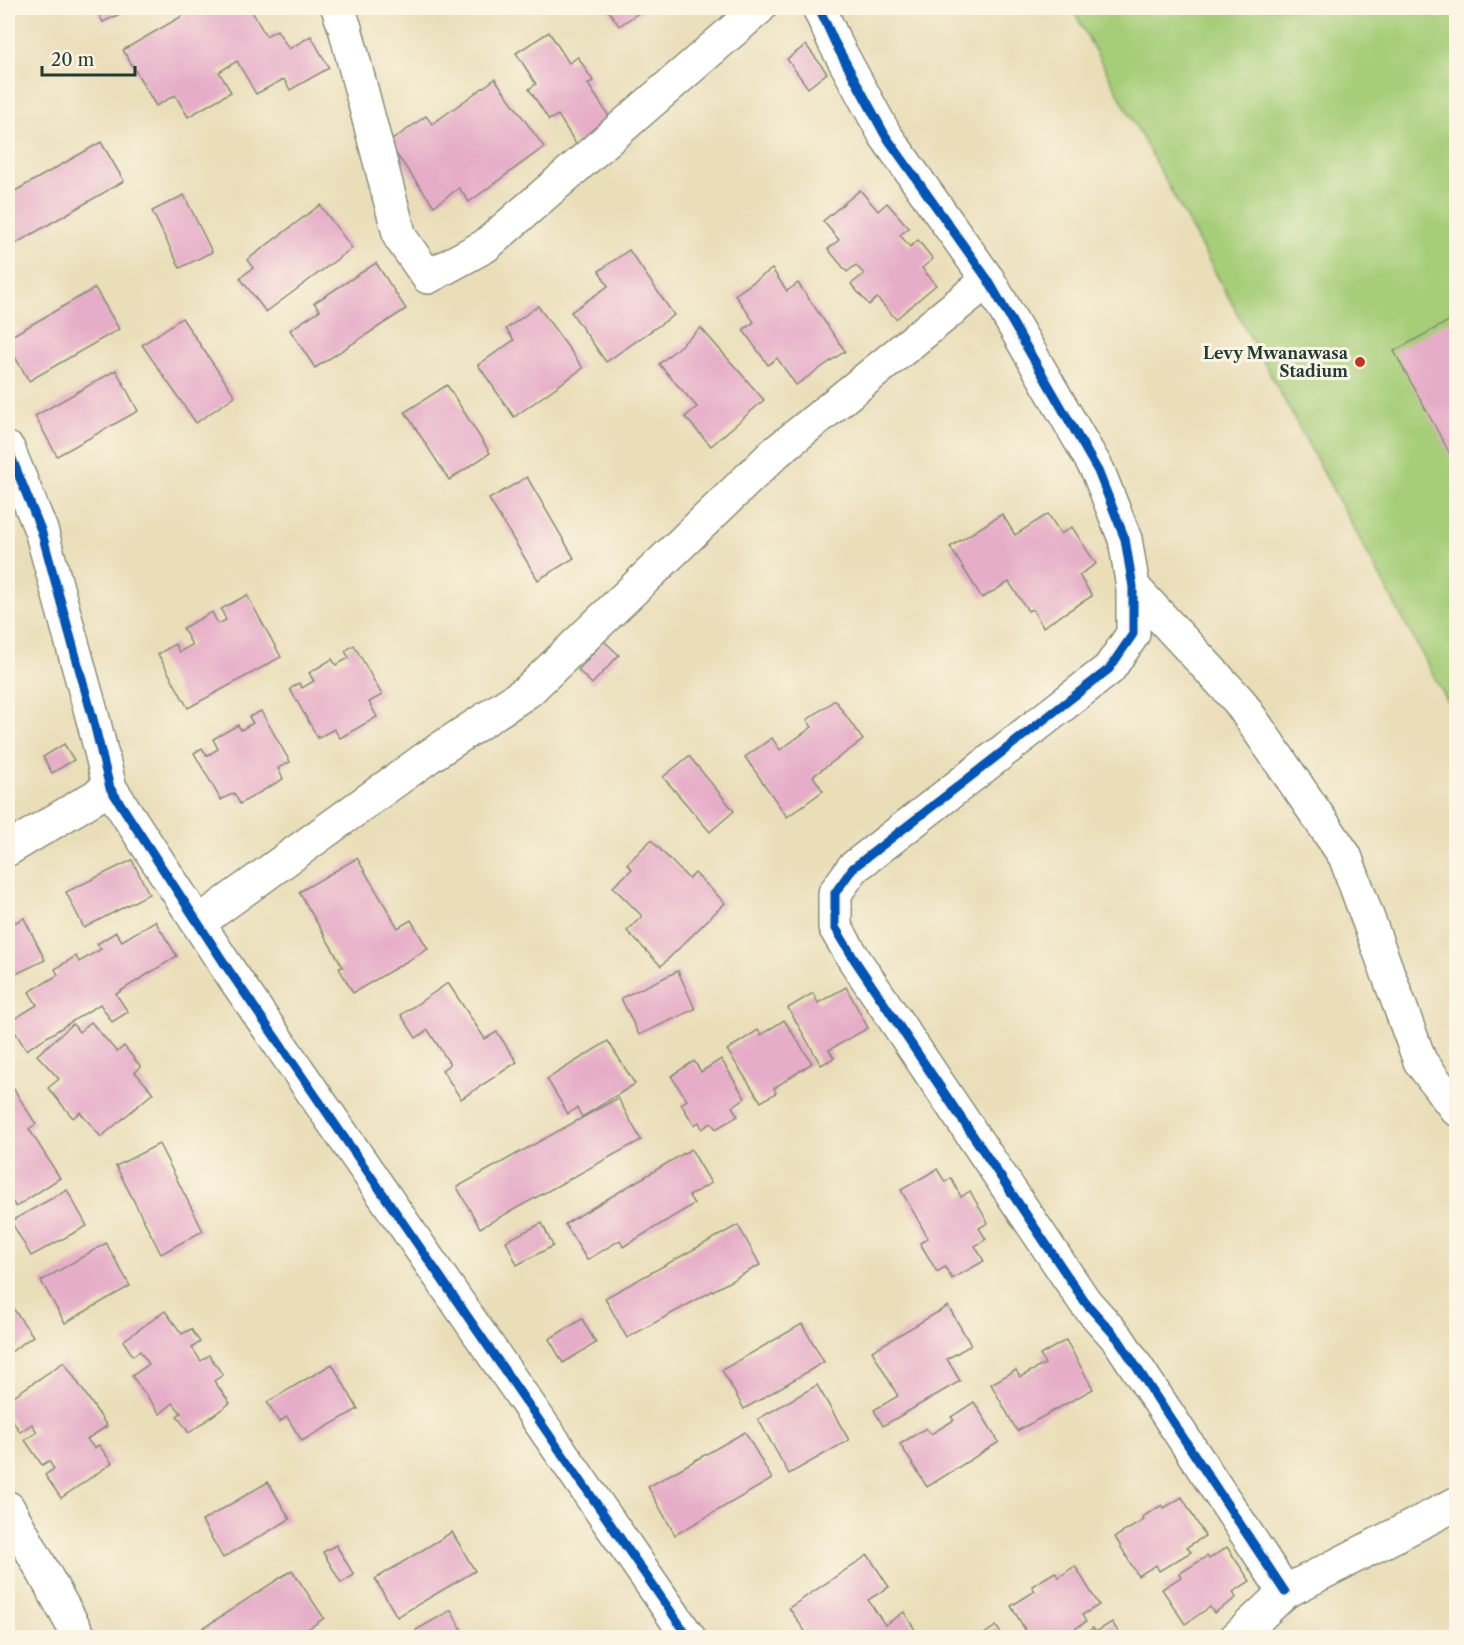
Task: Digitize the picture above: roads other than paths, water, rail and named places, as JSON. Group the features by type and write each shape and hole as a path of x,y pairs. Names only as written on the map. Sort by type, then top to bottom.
{"street":[{"path":"338,8 400,237 428,277 485,246 759,8"},
{"path":"819,8 835,43 885,135 988,280 1098,471 1125,539 1133,587 1133,634 1108,669 853,868 835,893 836,927 854,959 1085,1302 1118,1339 1285,1592"},
{"path":"198,923 428,757 528,691 775,453 988,280"},
{"path":"8,449 41,530 110,788 228,969 689,1638"},
{"path":"1133,587 1239,701 1345,856 1420,1061 1456,1108"},
{"path":"8,849 110,788"},
{"path":"1236,1638 1285,1592 1456,1504"},
{"path":"8,1508 80,1638"}],"place":[{"name":"Levy Mwanawasa Stadium","path":"1360,362"}]}
